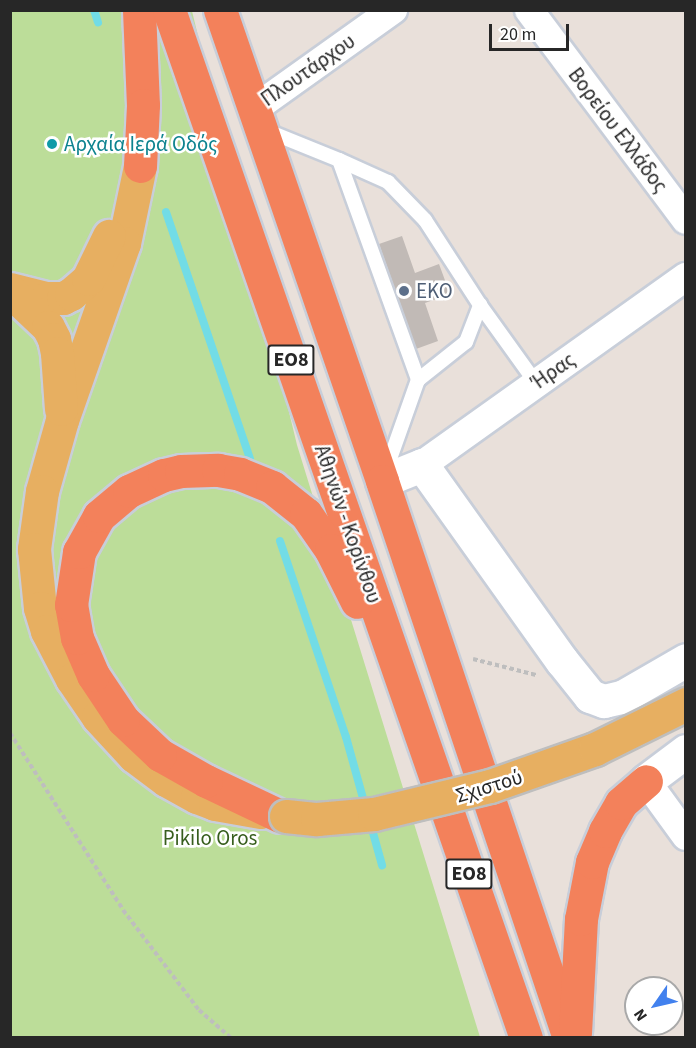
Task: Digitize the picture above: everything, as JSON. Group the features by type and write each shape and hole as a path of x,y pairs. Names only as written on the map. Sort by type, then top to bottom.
{"highway":[{"path":"138,10 143,105 140,166"},
{"name":"Αθηνών - Κορίνθου","path":"169,10 526,1038"},
{"name":"ΕΟ8","path":"220,10 382,481 569,1038"},
{"path":"283,816 206,782 160,755 123,720 82,654 72,621 71,605 79,552 99,516 129,491 164,475 181,471 218,470 253,479 290,499 306,513 330,550 413,711"},
{"path":"575,1038 581,919 592,862 605,831 621,804 646,781"}],"main road":[{"path":"10,290 54,299 63,298 79,288 88,279 106,244 140,166"},
{"name":"Σχιστού","path":"140,166 124,243 62,420 42,491 34,549 40,608 47,631 59,656 98,717 122,745 150,769 215,804 283,816 317,819 375,814 480,789 595,750 686,704"},
{"path":"10,290 48,327 54,339 62,420"}],"street":[{"name":"Πλουτάρχου","path":"257,118 393,10"},
{"name":"Βορείου Ελλάδος","path":"530,10 686,220"},
{"name":"Ήρας","path":"382,481 422,465 686,277"},
{"path":"422,465 592,694 622,697 686,660"},
{"path":"686,751 646,781 686,836"}],"lane":[{"path":"257,118 388,182 425,220 480,305 536,383"},
{"path":"339,160 418,380"},
{"path":"382,481 418,380 466,342 480,305"}],"path":[{"path":"438,650 592,694"},
{"path":"10,733 123,910 199,1010 231,1038"}],"green space":[{"name":"Pikilo Oros","path":"11,11 192,11 297,445 480,1037 11,1037"}],"building":[{"path":"402,236 415,273 439,264 450,294 425,303 438,341 416,349 379,244"}],"waterway":[{"path":"94,10 98,22"},
{"path":"166,212 250,459"},
{"path":"280,541 346,737 366,809"},
{"path":"370,822 382,865"}],"place":[{"name":"Αρχαία Ιερά Οδός","path":"52,144"},
{"name":"EKO","path":"404,291"}]}
